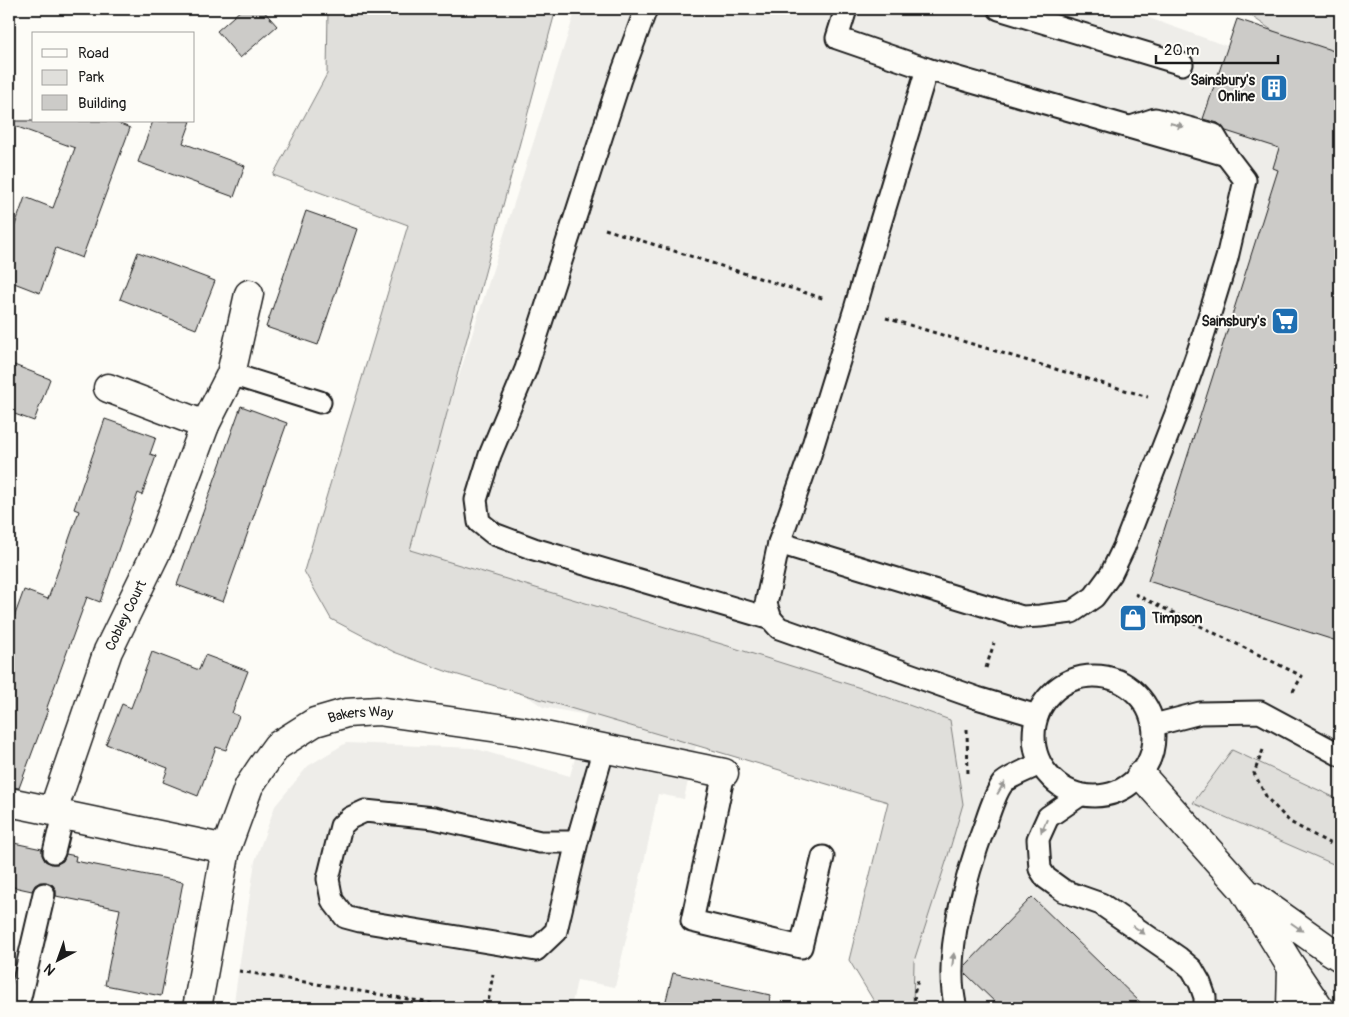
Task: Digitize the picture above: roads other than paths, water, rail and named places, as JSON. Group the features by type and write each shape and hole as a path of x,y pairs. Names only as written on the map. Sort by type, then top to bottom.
{"street":[{"name":"Cobley Court","path":"58,813 108,651 163,538 205,425 231,374 250,294"},
{"path":"108,388 205,425"},
{"name":"Bakers Way","path":"197,1008 226,849 249,786 277,746 315,722 346,713 378,710 520,731 724,773"},
{"path":"1141,775 1243,889 1292,968 1320,1008"},
{"path":"9,802 226,849"},
{"path":"1243,889 1340,957"},
{"path":"1291,1008 1292,968"}],"lane":[{"path":"646,9 620,80 526,369 487,464 476,500 479,522 494,534 534,549 771,619"},
{"path":"779,543 1022,617 1072,612 1094,597 1111,574 1124,547 1179,406 1221,276 1246,180 1226,155 927,68 837,38 846,9"},
{"path":"1000,9 1182,64"},
{"path":"927,68 809,458 779,543 766,604 771,619 779,628 977,698 1037,716"},
{"path":"231,374 320,402"},
{"path":"1099,675 1118,680 1136,690 1148,706 1154,725 1155,743 1150,760 1141,775 1128,786 1113,794 1097,797 1080,795 1064,788 1050,777 1040,764 1035,747 1034,729 1037,716 1046,698 1061,684 1079,677 1099,675"},
{"path":"1154,725 1200,713 1260,712 1340,754"},
{"path":"577,842 540,842 434,818 365,811 350,818 341,826 328,879 332,900 345,917 360,921 536,950 556,931 577,842 604,748"},
{"path":"956,1008 952,968 958,918 981,836 1003,782 1040,764"},
{"path":"724,773 692,921 801,947 822,857"},
{"path":"1080,795 1048,817 1038,839 1040,869 1046,878 1064,891 1102,904 1179,958 1192,969 1200,983 1205,997 1205,1008"},
{"path":"54,852 58,813"},
{"path":"20,998 44,894"}],"place":[{"name":"Sainsbury's Online","path":"1274,88"},
{"name":"Sainsbury's","path":"1285,321"},
{"name":"Timpson","path":"1133,618"}]}
